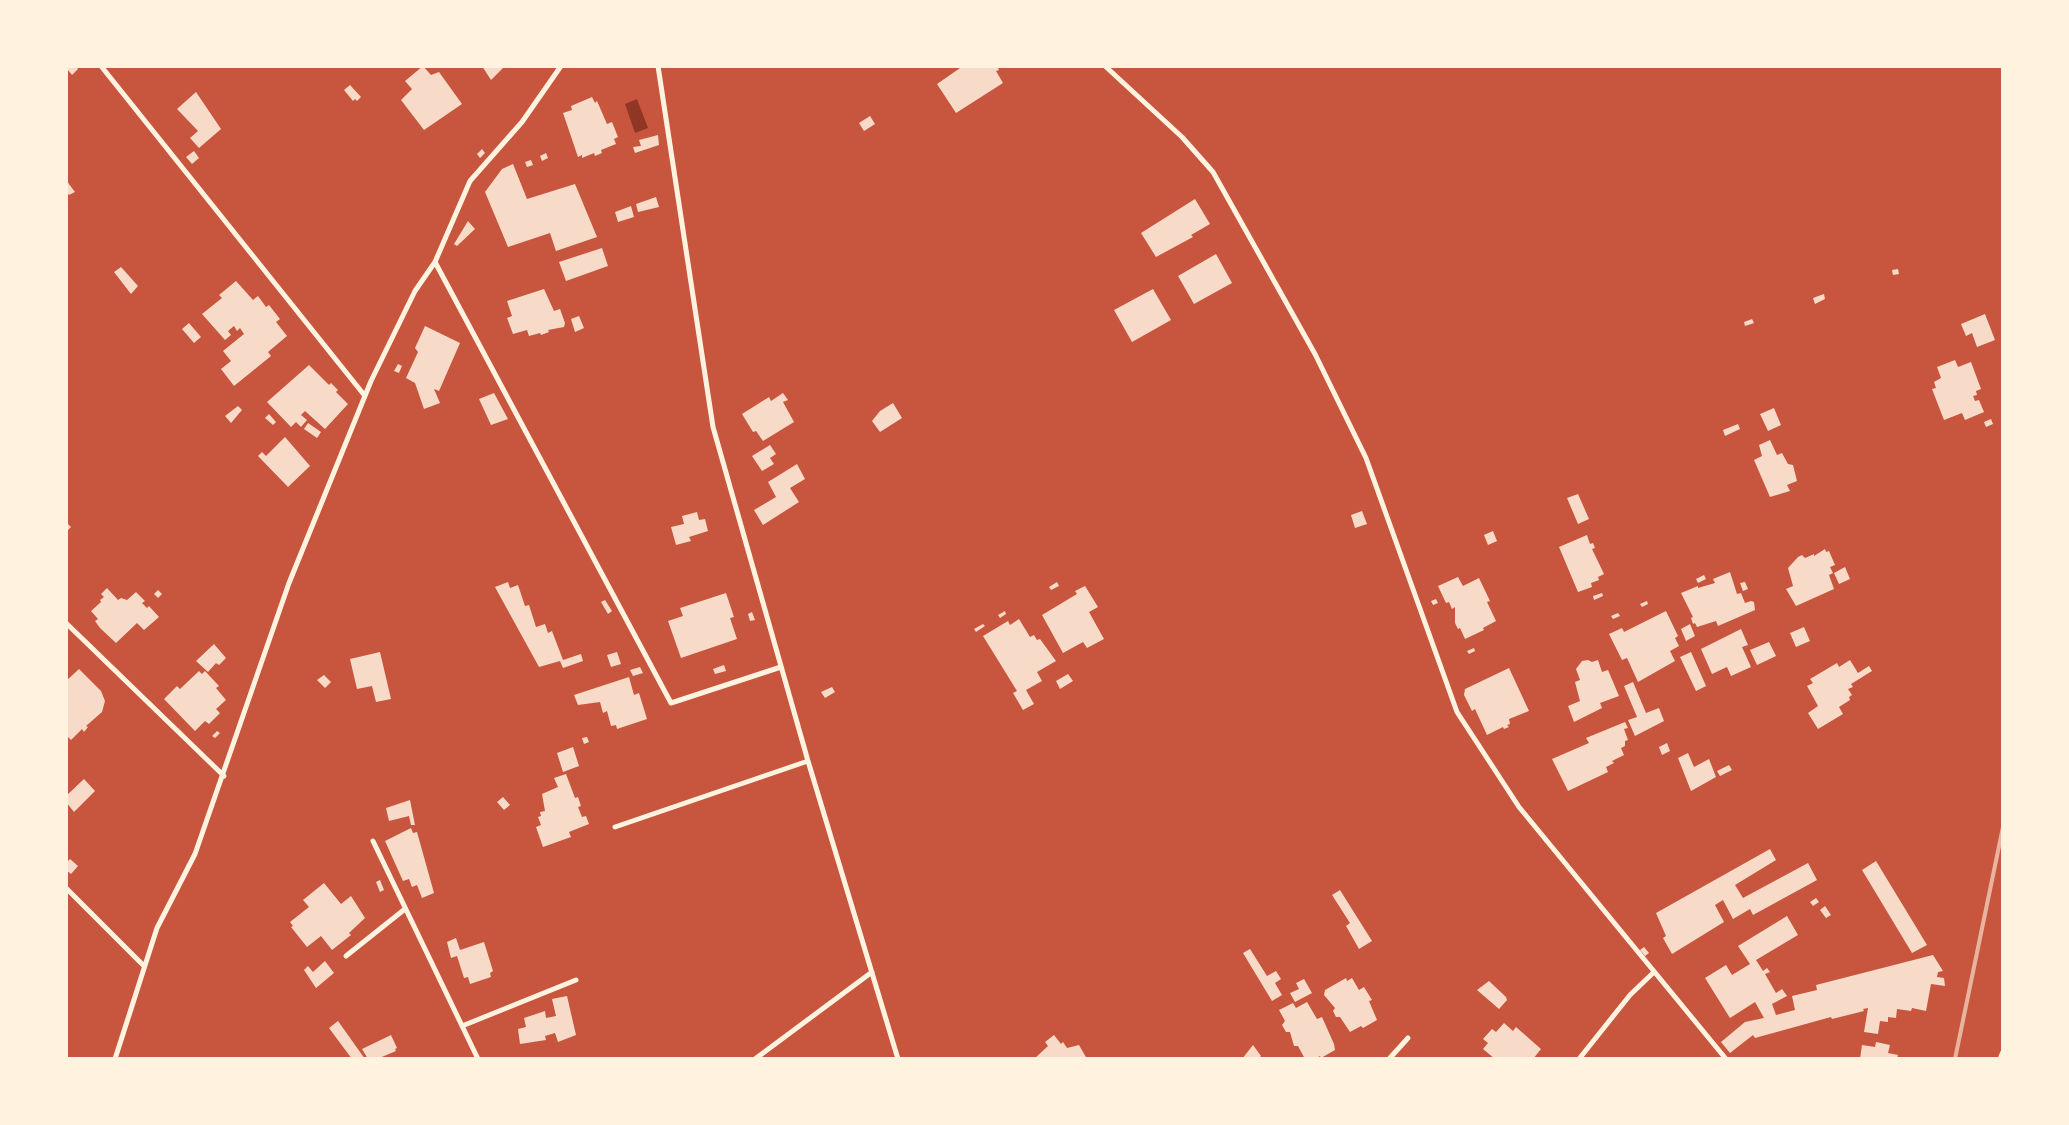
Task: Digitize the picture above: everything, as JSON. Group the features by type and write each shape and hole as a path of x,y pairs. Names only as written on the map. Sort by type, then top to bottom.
{"street":[{"path":"100,66 365,396"},
{"path":"115,1059 157,928 195,854 224,776 289,582 365,396 415,291 435,262 470,181 522,122 561,66"},
{"path":"658,66 713,427 808,761 898,1059"},
{"path":"1105,66 1182,137 1213,172 1315,354 1366,458 1457,712 1519,807 1726,1059"},
{"path":"435,262 671,703 781,667"},
{"path":"66,623 224,776"},
{"path":"615,827 808,761"},
{"path":"373,841 478,1059"},
{"path":"66,888 144,966"},
{"path":"346,956 405,908"},
{"path":"755,1059 872,972"},
{"path":"1580,1059 1630,995 1654,972"},
{"path":"462,1026 576,980"},
{"path":"1389,1059 1408,1038"},
{"path":"2000,1059 2003,1052"}],"shaded area":[{"path":"637,99 648,128 635,133 625,104"}],"building":[{"path":"70,66 76,66 78,69 72,75 67,69"},
{"path":"423,66 431,75 439,72 462,104 424,130 401,100 412,89 405,81"},
{"path":"482,66 505,66 491,80"},
{"path":"963,66 997,66 999,70 996,71 1003,83 956,113 937,84"},
{"path":"350,85 361,97 357,101 355,99 353,101 344,90"},
{"path":"196,92 221,129 199,148 190,138 198,131 177,109"},
{"path":"592,97 595,103 597,101 607,124 612,122 618,137 614,139 616,144 601,150 602,153 595,156 594,153 582,158 582,155 578,157 563,113 572,110 571,106"},
{"path":"870,116 875,124 864,131 859,123"},
{"path":"658,135 659,145 635,153 633,147 641,146 639,140"},
{"path":"482,149 485,153 480,158 477,154"},
{"path":"194,151 199,158 192,164 186,157"},
{"path":"546,153 548,158 542,161 540,156"},
{"path":"531,160 533,165 527,167 525,162"},
{"path":"513,164 527,199 575,184 597,237 556,251 550,233 508,247 485,192 502,169"},
{"path":"66,180 75,192 69,195 66,191"},
{"path":"656,197 659,207 638,212 636,204"},
{"path":"1195,199 1210,224 1191,235 1193,237 1156,257 1141,233"},
{"path":"631,206 634,217 618,222 615,212"},
{"path":"468,221 475,229 457,246 454,244"},
{"path":"602,248 608,266 566,281 559,262"},
{"path":"1216,254 1232,283 1194,304 1178,276"},
{"path":"121,267 138,286 131,294 114,272"},
{"path":"1898,269 1899,274 1893,275 1892,270"},
{"path":"236,281 253,300 258,296 266,307 269,305 280,319 276,322 287,336 268,352 271,356 234,386 221,369 231,361 223,351 244,334 240,328 237,331 234,326 228,331 231,335 225,340 202,314 222,298 219,295"},
{"path":"544,289 554,311 560,309 565,323 564,327 548,330 549,332 541,335 540,333 529,336 527,330 513,334 507,318 512,316 507,301"},
{"path":"1153,289 1171,320 1132,342 1114,310"},
{"path":"1824,294 1825,299 1815,304 1813,298"},
{"path":"1985,314 1995,340 1977,347 1972,333 1966,336 1961,324"},
{"path":"579,316 584,328 575,332 571,319"},
{"path":"1752,319 1754,323 1745,326 1744,322"},
{"path":"189,323 201,337 194,343 182,329"},
{"path":"425,326 460,343 439,391 434,389 440,403 424,409 415,383 406,378 418,352 415,348"},
{"path":"1955,360 1958,367 1971,362 1981,389 1976,391 1977,395 1973,396 1975,401 1979,400 1984,412 1965,420 1962,413 1944,420 1932,389 1936,388 1934,382 1941,378 1937,367"},
{"path":"398,364 402,366 399,373 394,371"},
{"path":"309,365 329,385 331,383 338,390 336,392 348,404 325,429 305,411 301,415 307,420 301,427 296,422 291,427 267,402"},
{"path":"494,393 508,419 491,425 479,399"},
{"path":"783,393 788,400 783,402 794,422 763,441 756,431 753,432 742,414 769,397 771,401"},
{"path":"893,403 902,418 880,432 872,421 880,411"},
{"path":"238,406 242,410 231,423 225,416"},
{"path":"1774,408 1781,425 1768,431 1760,414"},
{"path":"269,414 276,422 273,425 265,418"},
{"path":"1991,419 1993,424 1986,427 1984,422"},
{"path":"308,423 321,432 317,438 304,429"},
{"path":"1738,424 1740,429 1725,436 1723,430"},
{"path":"285,437 310,466 288,487 258,456 262,452 266,456"},
{"path":"1770,440 1777,455 1782,453 1788,464 1793,465 1797,481 1787,485 1790,491 1770,497 1754,460 1762,456 1759,445"},
{"path":"770,445 776,454 770,458 774,464 762,471 752,456"},
{"path":"797,464 805,479 790,488 799,502 763,525 754,510 776,497 768,482"},
{"path":"1578,494 1589,519 1578,524 1567,498"},
{"path":"1362,511 1367,524 1355,528 1351,515"},
{"path":"697,512 699,520 705,519 708,531 689,537 691,541 676,545 671,527 684,524 682,516"},
{"path":"66,522 71,527 66,532"},
{"path":"1493,531 1497,541 1488,545 1484,535"},
{"path":"1587,535 1590,544 1593,543 1595,548 1592,549 1604,574 1598,577 1599,580 1591,583 1592,587 1578,592 1559,547"},
{"path":"1825,549 1826,552 1829,551 1835,565 1830,567 1833,573 1829,575 1834,589 1796,606 1786,589 1793,586 1788,568 1802,555 1805,558 1814,554 1814,556"},
{"path":"1845,567 1850,579 1839,584 1834,573"},
{"path":"1730,572 1737,594 1741,593 1745,603 1754,602 1755,610 1718,626 1716,621 1697,627 1695,623 1693,624 1691,618 1693,617 1681,593 1698,586 1698,588 1715,583 1713,579"},
{"path":"1704,575 1706,579 1698,583 1696,579"},
{"path":"1458,577 1463,586 1479,578 1490,601 1487,602 1496,621 1483,628 1484,630 1465,639 1460,628 1458,629 1455,623 1455,607 1452,609 1449,602 1446,603 1438,586"},
{"path":"508,582 510,588 518,585 525,606 529,605 536,627 545,624 548,633 552,631 563,660 581,654 583,661 563,668 560,661 539,667 495,587"},
{"path":"1057,582 1059,586 1051,590 1049,587"},
{"path":"1745,582 1748,589 1743,591 1740,583"},
{"path":"1085,586 1098,607 1089,612 1104,639 1087,648 1083,642 1063,653 1042,615 1077,594 1075,591"},
{"path":"107,588 118,600 121,598 127,600 136,592 145,601 142,603 147,608 149,606 159,617 144,630 137,623 116,643 100,628 95,621 98,619 91,611 101,602 100,600 104,597 101,594"},
{"path":"158,590 162,594 158,598 154,594"},
{"path":"726,593 734,617 730,618 737,639 681,658 668,621 683,616 680,608"},
{"path":"1602,593 1603,596 1594,600 1593,596"},
{"path":"1436,599 1438,603 1433,605 1431,601"},
{"path":"605,600 612,611 608,614 601,602"},
{"path":"1647,601 1648,604 1642,607 1640,604"},
{"path":"1005,611 1006,614 1000,618 998,615"},
{"path":"1666,611 1678,636 1675,638 1679,646 1670,651 1675,661 1638,682 1627,658 1622,660 1609,634 1622,628 1624,632"},
{"path":"752,612 755,620 750,621 748,614"},
{"path":"1618,613 1620,616 1613,619 1611,616"},
{"path":"1019,619 1030,637 1034,635 1037,640 1040,639 1056,661 1037,672 1042,681 1026,690 1034,704 1023,710 1013,693 1017,691 983,636 1008,621 1010,625"},
{"path":"983,624 985,626 976,632 974,629"},
{"path":"1690,624 1695,636 1686,641 1681,629"},
{"path":"1804,627 1810,641 1796,647 1790,633"},
{"path":"1741,629 1748,645 1742,647 1751,667 1731,676 1727,667 1712,674 1701,649"},
{"path":"1769,642 1776,656 1757,665 1750,650"},
{"path":"214,644 226,658 219,665 216,663 208,672 196,661"},
{"path":"1474,648 1475,651 1469,654 1467,651"},
{"path":"380,652 391,699 376,702 372,686 357,689 350,659"},
{"path":"617,652 621,664 611,667 607,655"},
{"path":"1691,652 1706,686 1696,691 1680,657"},
{"path":"1588,660 1592,662 1598,660 1602,672 1608,670 1619,696 1600,703 1602,708 1574,722 1568,706 1580,701 1575,682 1580,680 1576,669 1582,661"},
{"path":"1850,660 1858,673 1869,666 1872,671 1851,684 1853,687 1848,689 1852,695 1849,697 1850,700 1839,707 1843,714 1818,729 1808,713 1818,706 1807,686 1813,683 1810,679 1837,663 1839,667"},
{"path":"724,665 726,671 715,674 713,669"},
{"path":"640,667 643,673 633,676 630,670"},
{"path":"1509,668 1529,711 1509,719 1510,724 1507,725 1509,727 1504,729 1503,727 1487,735 1475,709 1472,711 1464,695 1465,689"},
{"path":"79,669 101,691 105,701 102,712 86,726 88,727 84,732 82,729 71,740 66,735 66,681"},
{"path":"199,671 202,674 205,671 219,686 216,688 226,700 216,709 220,713 209,724 205,721 195,731 164,699 177,686 180,689"},
{"path":"1068,674 1073,681 1060,689 1056,681"},
{"path":"324,675 331,682 325,688 317,680"},
{"path":"629,677 634,695 639,693 647,719 617,729 616,725 611,726 607,711 603,713 600,702 578,705 574,695"},
{"path":"1633,682 1646,713 1659,708 1664,721 1635,736 1628,720 1637,717 1624,686"},
{"path":"832,687 835,692 825,698 821,692"},
{"path":"1625,722 1628,728 1624,729 1628,740 1625,741 1625,746 1621,748 1624,755 1612,761 1614,763 1606,767 1608,772 1568,791 1552,759 1589,743 1586,738"},
{"path":"217,731 220,733 215,738 212,736"},
{"path":"587,737 589,742 584,744 582,738"},
{"path":"1667,743 1670,751 1662,755 1659,747"},
{"path":"573,747 579,766 563,772 557,753"},
{"path":"1688,753 1694,767 1709,759 1716,777 1691,791 1678,758"},
{"path":"1729,765 1732,770 1720,776 1717,771"},
{"path":"566,774 575,798 578,797 581,806 578,807 582,817 586,816 589,824 569,832 571,837 543,847 536,827 541,825 538,817 541,816 540,812 545,811 542,794 558,787 554,778"},
{"path":"84,779 95,791 74,812 66,802 66,796"},
{"path":"503,797 510,805 504,810 497,802"},
{"path":"410,800 415,825 411,825 409,816 389,821 386,808"},
{"path":"411,828 413,833 417,832 434,893 422,898 417,885 412,887 409,879 403,881 385,841"},
{"path":"1770,849 1776,860 1735,885 1743,898 1808,863 1817,880 1753,915 1750,909 1733,919 1723,900 1715,905 1724,922 1672,954 1663,938 1666,936 1656,913"},
{"path":"70,859 78,866 71,874 66,870 66,863"},
{"path":"1876,861 1927,945 1912,953 1862,870"},
{"path":"380,880 384,890 380,892 376,882"},
{"path":"324,883 341,904 351,896 365,918 349,933 351,935 332,950 321,936 307,947 291,927 293,926 290,922 309,907 303,900"},
{"path":"1340,890 1372,941 1359,949 1346,926 1350,923 1332,895"},
{"path":"1816,898 1819,902 1813,906 1810,902"},
{"path":"1825,906 1831,915 1826,918 1820,910"},
{"path":"1787,916 1798,935 1756,960 1763,971 1767,968 1770,972 1765,974 1776,993 1782,989 1787,996 1772,1004 1776,1015 1795,1010 1792,996 1817,990 1816,985 1933,955 1943,971 1938,972 1937,977 1944,978 1945,986 1931,984 1926,1011 1912,1008 1911,1011 1897,1009 1896,1018 1888,1017 1888,1022 1880,1021 1878,1034 1864,1032 1868,1008 1863,1009 1864,1011 1832,1019 1831,1017 1755,1038 1753,1035 1730,1053 1721,1042 1745,1022 1764,1018 1755,1002 1730,1018 1705,978 1726,965 1732,975 1750,964 1738,946"},
{"path":"456,938 460,950 484,942 493,971 490,973 491,977 470,984 468,977 464,978 457,956 451,958 447,942"},
{"path":"1644,947 1649,953 1645,956 1640,950"},
{"path":"1250,949 1267,976 1276,971 1281,979 1275,983 1282,995 1272,1001 1243,953"},
{"path":"325,961 334,973 316,988 304,970 308,966 313,972"},
{"path":"1346,978 1347,981 1352,978 1359,990 1364,987 1372,1000 1369,1001 1377,1020 1363,1028 1361,1026 1350,1032 1340,1017 1336,1017 1333,1011 1335,1008 1324,995 1325,990"},
{"path":"1304,979 1312,993 1295,1002 1290,993 1299,989 1296,983"},
{"path":"1489,981 1506,997 1507,1000 1499,1009 1477,990"},
{"path":"567,996 576,1035 558,1042 555,1033 545,1036 546,1040 520,1044 518,1029 526,1027 524,1018 545,1011 546,1018 556,1016 552,999"},
{"path":"1307,1002 1317,1019 1322,1017 1334,1044 1335,1050 1321,1058 1320,1056 1315,1059 1305,1059 1298,1046 1294,1046 1290,1032 1286,1032 1282,1025 1285,1021 1279,1010 1293,1003 1296,1008"},
{"path":"338,1021 365,1059 352,1059 329,1028"},
{"path":"1504,1023 1513,1031 1516,1027 1541,1049 1533,1059 1495,1059 1483,1049 1488,1043 1483,1039 1492,1029 1496,1032"},
{"path":"391,1035 397,1048 395,1049 396,1051 377,1059 368,1059 362,1049"},
{"path":"1054,1035 1067,1048 1079,1045 1087,1059 1034,1059 1048,1046 1045,1042"},
{"path":"1876,1042 1890,1045 1888,1053 1898,1055 1897,1059 1860,1059 1862,1045 1875,1047"},
{"path":"1253,1045 1261,1056 1258,1059 1242,1059"}],"railway":[{"path":"1955,1059 2003,827"}]}
